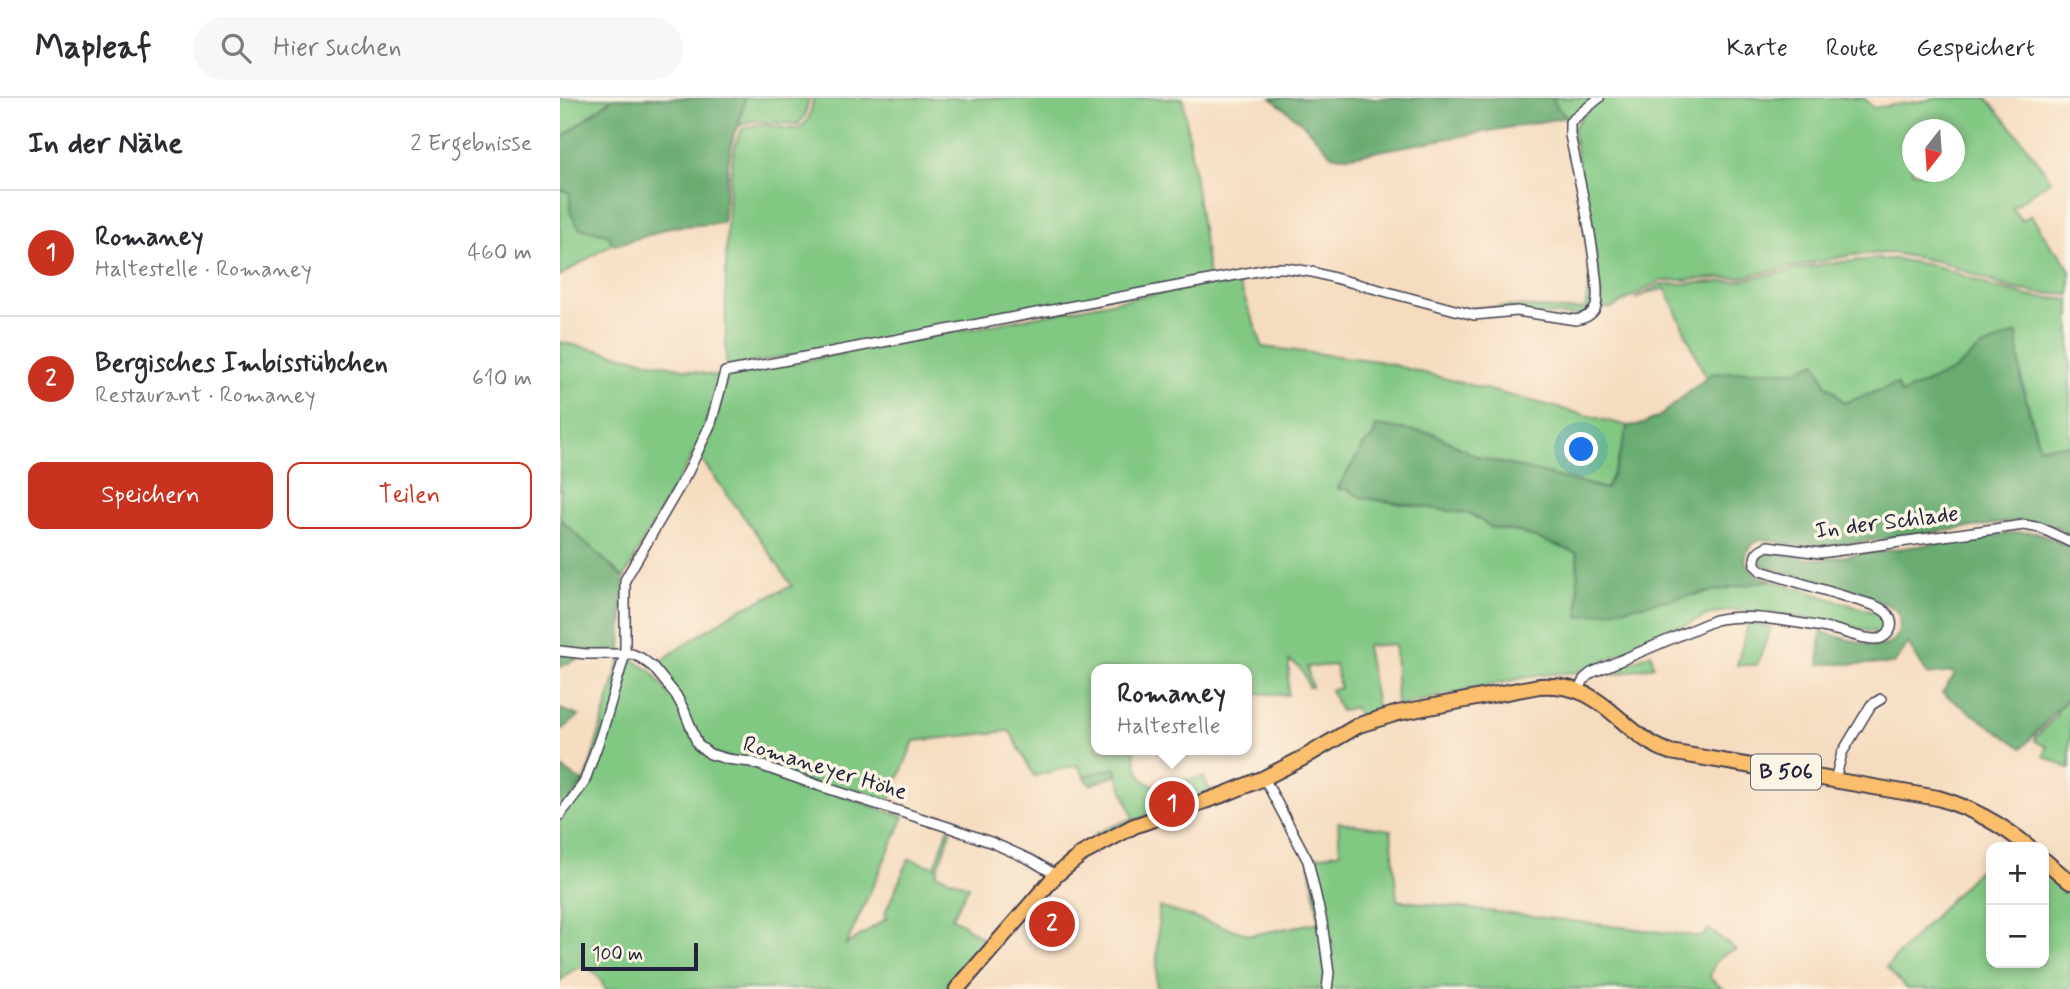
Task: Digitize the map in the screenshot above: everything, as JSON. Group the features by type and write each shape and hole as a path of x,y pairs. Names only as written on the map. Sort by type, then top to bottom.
{"main road":[{"name":"B 506","path":"957,989 1056,875 1082,854 1135,826 1264,778 1359,725 1398,713 1549,685 1579,690 1598,701 1653,744 1670,752 1921,794 1947,801 1992,821 2022,842"},
{"path":"2049,864 2070,882"}],"street":[{"path":"560,815 584,783 625,654 625,580 688,472 711,424 725,372 1273,268 1312,272 1474,315 1517,311 1576,320 1585,318 1596,307 1597,288 1592,242 1570,135 1570,122 1599,98"},
{"name":"In der Schlade","path":"1579,690 1584,679 1591,673 1715,620 1728,617 1833,629 1877,640 1886,636 1891,628 1891,619 1885,611 1761,571 1755,565 1754,557 1760,549 1768,545 1820,553 2024,525 2041,528 2070,541"},
{"path":"560,651 625,654"},
{"name":"Romaneyer Höhe","path":"625,654 641,658 653,667 684,710 698,745 710,754 751,761 993,842 1056,875"},
{"path":"1835,780 1842,752 1871,705 1881,699"},
{"path":"1264,778 1308,861 1324,935 1329,973 1327,989"}],"green space":[{"path":"560,98 613,98 560,139"},
{"path":"613,98 745,98 728,164 723,223 670,227 614,245 607,234 579,228 570,212 570,193 560,189 560,139"},
{"path":"745,98 809,98 805,116 798,124 749,121 738,127"},
{"path":"813,98 1183,98 1209,277 1071,303 1063,302 1052,307 729,367 726,364 726,241 731,170 736,144 742,130 753,125 795,129 800,127 809,117"},
{"path":"1271,98 1552,98 1567,117 1351,156 1333,156 1303,124"},
{"path":"1552,98 1599,98 1567,117"},
{"path":"1605,98 1864,98 1873,108 1931,98 1987,98 2051,180 2012,208 2022,221 2031,215 2053,249 2059,253 2070,270 2070,295 2016,289 1941,262 1891,253 1852,255 1741,277 1660,281 1612,308 1603,308 1573,132 1582,116"},
{"path":"560,189 571,193 570,212 607,234 613,243 560,276"},
{"path":"1588,246 1595,295 1588,311 1580,316 1461,309 1519,306 1585,309 1590,280"},
{"path":"1896,259 1940,267 1993,287 2028,296 2070,300 2070,445 2039,448 2020,373 1982,347 1953,371 1901,394 1897,384 1844,403 1831,388 1796,371 1746,371 1711,374 1706,378 1666,289 1649,292 1635,299 1659,285 1736,281 1830,263"},
{"path":"1237,278 1263,347 1378,361 1628,426 1617,464 1606,489 1478,457 1432,433 1376,426 1373,437 1364,445 1346,489 1363,498 1471,514 1490,527 1519,532 1578,553 1579,616 1771,580 1882,615 1887,618 1888,624 1878,633 1821,620 1740,610 1726,611 1708,615 1579,672 1536,675 1397,706 1395,644 1366,646 1378,712 1360,720 1354,707 1341,711 1330,690 1340,688 1335,665 1307,667 1312,687 1308,687 1302,671 1289,661 1288,695 1252,693 1252,664 1091,664 1091,755 1135,755 1140,773 1144,780 1151,784 1204,777 1209,790 1214,791 1172,804 1096,837 1094,834 1133,818 1115,768 1084,776 1078,765 1034,776 1010,731 914,741 887,806 714,753 703,745 656,666 736,611 792,586 701,459 730,375"},
{"path":"2017,333 2022,386 2039,447 2070,445 2070,534 2056,527 2018,521 1823,547 1762,539 1753,544 1745,560 1753,573 1771,580 1579,617 1577,553 1519,532 1490,527 1471,514 1363,498 1346,489 1337,489 1364,445 1373,437 1376,426 1432,433 1478,457 1606,489 1617,464 1628,426 1643,424 1660,416 1711,374 1796,371 1816,362 1828,388 1844,403 1897,384 1901,394 1953,371 1982,347"},
{"path":"560,342 720,377 700,442 624,578 560,519"},
{"path":"560,519 624,578 621,651 595,651 560,667"},
{"path":"2019,532 2039,533 2070,547 2070,696 2022,748 1942,693 1955,674 1928,675 1908,644 1894,664 1819,664 1821,632 1870,645 1887,645 1898,634 1898,612 1886,604 1767,567 1761,563 1760,558 1762,553 1767,551 1807,559 1824,559"},
{"path":"1748,624 1771,627 1757,665 1737,665"},
{"path":"622,653 651,671 683,712 702,753 737,760 904,817 846,945 887,918 884,915 909,859 935,867 948,829 952,830 936,874 969,886 952,917 986,941 944,989 605,989 596,974 586,968 574,970 560,981 560,817 585,783"},
{"path":"1651,653 1654,666 1613,675 1626,665"},
{"path":"2070,696 2070,769 2044,756 2047,747 2035,741 2035,738"},
{"path":"560,709 579,716 560,731"},
{"path":"560,767 583,782 560,813"},
{"path":"1115,768 1118,775 1090,785 1084,776"},
{"path":"1338,822 1391,830 1397,900 1702,937 1709,929 1736,950 1722,956 1711,973 1710,978 1723,989 1326,989 1328,972 1309,859 1340,852"},
{"path":"1986,862 1986,968 2049,968 2049,872 2070,889 2070,989 1907,989 1886,967"},
{"path":"1159,907 1251,935 1320,922 1325,972 1323,989 1156,989"}],"place":[{"name":"Romaney","path":"1172,804"},
{"name":"Bergisches Imbisstübchen","path":"1052,924"}]}
